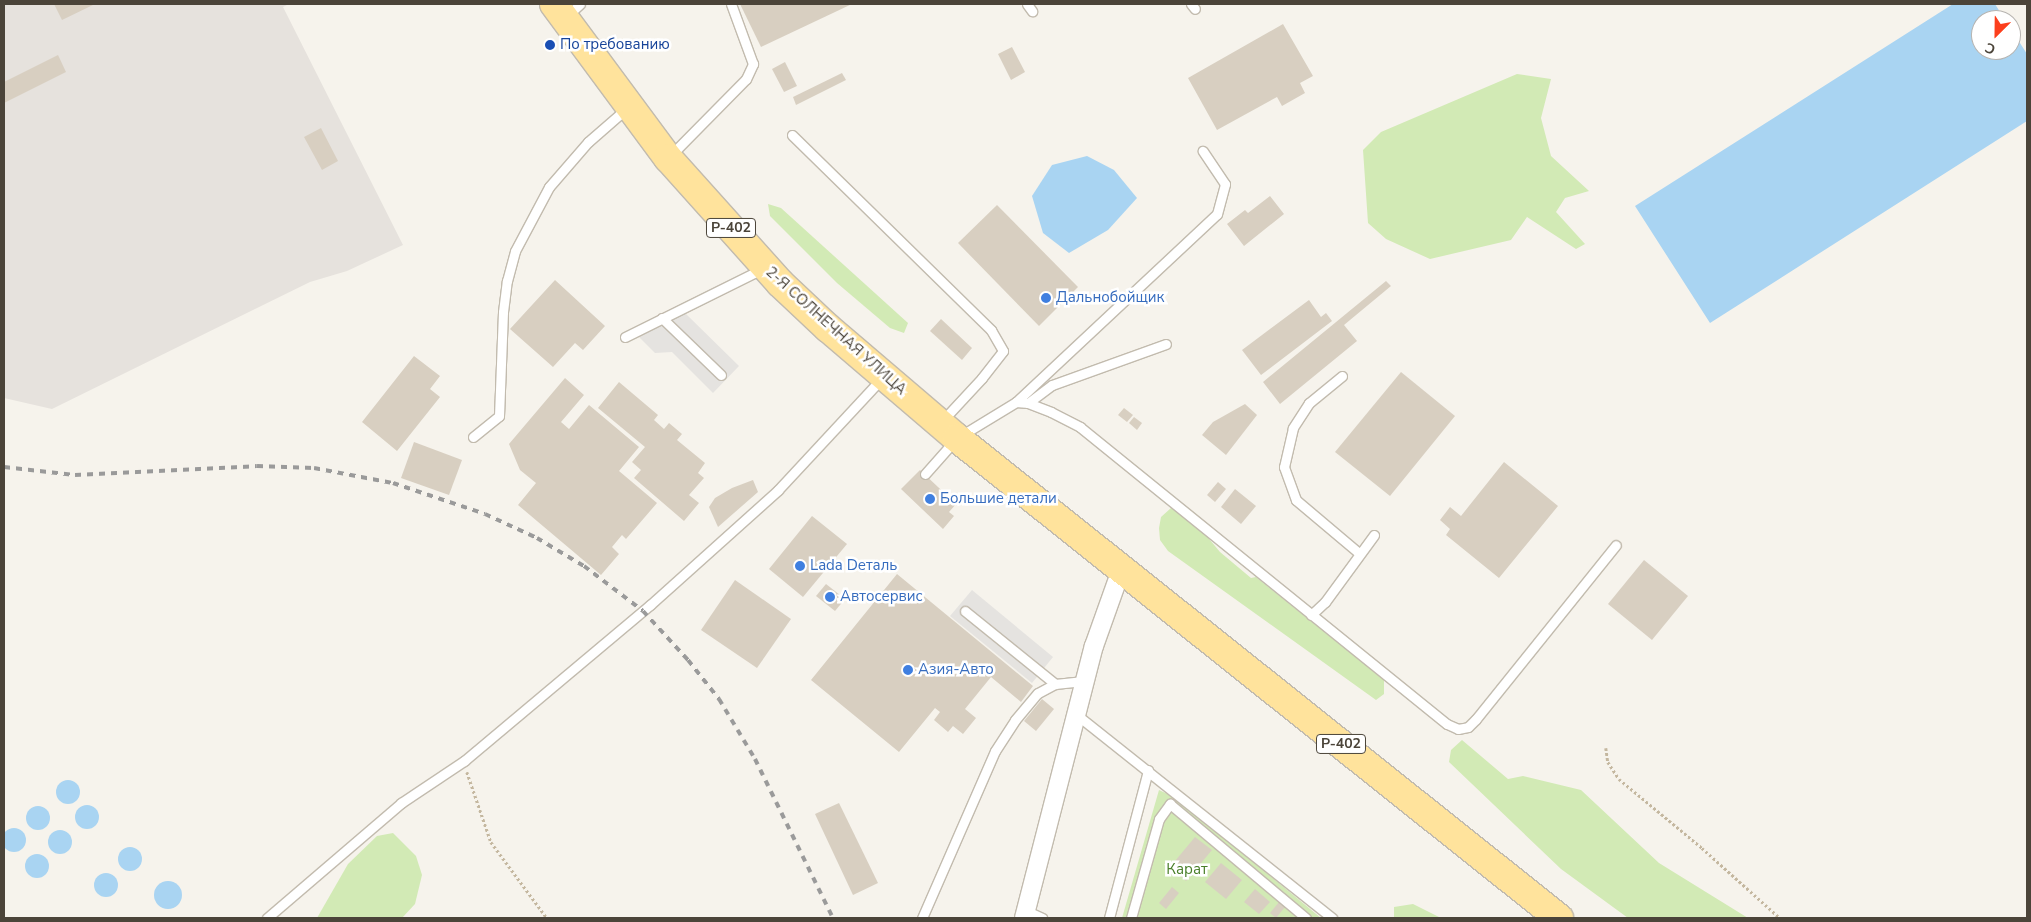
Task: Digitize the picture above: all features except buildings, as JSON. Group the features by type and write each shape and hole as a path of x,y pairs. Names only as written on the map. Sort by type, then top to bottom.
{"main road":[{"name":"2-Я СОЛНЕЧНАЯ УЛИЦА","path":"562,7 668,158 766,268 828,328 884,376 1121,570"},
{"name":"Р-402","path":"1121,570 1560,918"}],"street":[{"path":"1031,916 1094,646 1121,570"}],"lane":[{"path":"668,158 746,79 753,64 731,4"},
{"path":"473,437 499,416 506,281 515,251 526,227 549,187 581,149 630,106"},
{"path":"792,135 991,330 1003,351 982,378 948,430 925,474"},
{"path":"948,430 1016,402 1217,214 1225,184 1203,151"},
{"path":"626,336 766,268"},
{"path":"662,318 721,375"},
{"path":"1028,403 1052,385 1166,344"},
{"path":"267,918 401,803 464,761 616,634 737,528 778,490 884,376"},
{"path":"1342,376 1309,403 1293,428 1284,468 1296,500 1359,553"},
{"path":"1016,402 1028,403 1051,412 1080,428 1447,724 1458,729 1468,727 1616,545"},
{"path":"1311,615 1325,602 1374,535"},
{"path":"964,612 1055,684"},
{"path":"922,918 995,751 1015,720 1038,693 1055,684 1086,681"},
{"path":"1077,715 1332,918"},
{"path":"1109,918 1148,770"},
{"path":"1131,918 1159,820 1170,804 1306,918"}],"path":[{"path":"1606,748 1608,762 1619,779 1702,848 1780,918"},
{"path":"464,761 491,842 547,918"}],"shaded area":[{"path":"4,4 289,4 283,7 403,245 347,271 310,282 52,409 4,398"},
{"path":"685,313 739,366 713,393 672,352 655,353 637,335"},
{"path":"972,590 1053,657 1032,683 950,616"}],"green space":[{"path":"1517,74 1551,79 1541,118 1551,156 1589,191 1565,198 1556,212 1585,244 1576,249 1527,217 1511,240 1430,259 1386,239 1368,223 1363,150 1381,132"},
{"path":"768,204 781,208 908,323 904,333 890,328 837,283 770,216"},
{"path":"1171,508 1176,508 1200,528 1220,552 1251,578 1256,577 1384,680 1384,694 1376,700 1168,551 1160,540 1159,528 1161,517"},
{"path":"1462,740 1508,779 1523,776 1581,790 1659,863 1748,918 1628,918 1561,869 1449,762 1451,750"},
{"name":"Карат","path":"1159,790 1176,798 1321,918 1122,918"},
{"path":"393,833 416,856 422,875 415,904 402,918 317,918 348,864 377,836"},
{"path":"1413,904 1441,918 1394,918 1394,907"}],"water":[{"path":"1953,4 1995,4 1999,10 1971,10 1971,60 2021,60 2021,45 2027,54 2027,121 1710,323 1635,206"},
{"path":"1087,156 1114,170 1137,198 1108,230 1069,253 1043,233 1032,196 1052,165"},
{"path":"68,780 77,783 80,792 77,801 68,804 59,801 56,792 59,783"},
{"path":"87,805 96,808 99,817 96,826 87,829 78,826 75,817 78,808"},
{"path":"38,806 47,809 50,818 47,827 38,830 29,827 26,818 29,809"},
{"path":"14,828 19,829 25,835 25,845 19,851 14,852 9,851 3,845 2,840 3,835 9,829"},
{"path":"60,830 69,833 72,842 69,851 60,854 51,851 48,842 51,833"},
{"path":"130,847 139,850 142,859 139,868 130,871 121,868 118,859 121,850"},
{"path":"37,854 46,857 49,866 46,875 37,878 28,875 25,866 28,857"},
{"path":"106,873 115,876 118,885 115,894 106,897 97,894 94,885 97,876"},
{"path":"168,881 178,885 182,895 178,905 168,909 158,905 154,895 158,885"}],"railway":[{"path":"4,467 75,475 257,466 314,468 393,483 485,514 537,538 584,566 643,611 688,660 719,699 755,759 833,918"}],"place":[{"name":"По требованию","path":"550,45"},
{"name":"Дальнобойщик","path":"1046,298"},
{"name":"Большие детали","path":"930,499"},
{"name":"Lada Dеталь","path":"800,566"},
{"name":"Автосервис","path":"830,597"},
{"name":"Азия-Авто","path":"908,670"}]}
